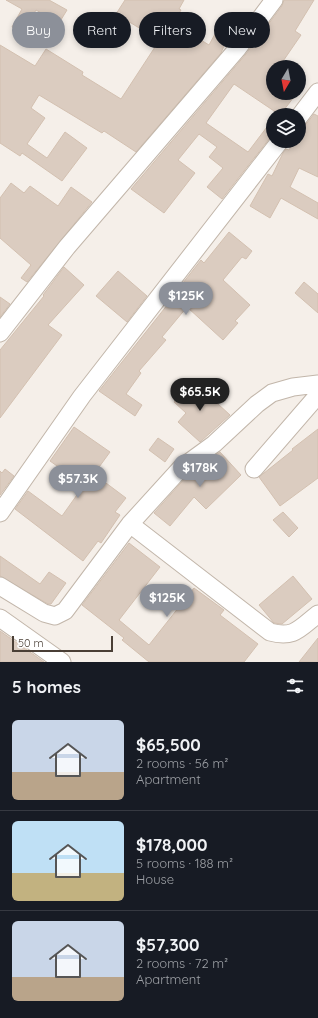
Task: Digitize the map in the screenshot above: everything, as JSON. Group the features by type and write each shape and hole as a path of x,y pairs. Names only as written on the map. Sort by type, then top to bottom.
{"street":[{"path":"0,333 67,247 238,48 274,0"},
{"path":"306,108 318,92"},
{"path":"0,513 82,396 275,148"},
{"path":"0,586 44,613 55,616 65,610 130,524 181,468 214,444 257,404 272,393 293,387 318,384"},
{"path":"254,469 318,395"},
{"path":"130,524 270,632 282,635 295,633 318,614"},
{"path":"0,618 62,662"}],"building":[{"path":"6,0 49,0 67,10 65,13 65,12 40,12 36,10 35,12 20,12 22,9"},
{"path":"125,0 184,0 179,9 181,10 180,12 139,12 139,28 131,23 131,12 117,12"},
{"path":"284,0 314,0 295,31 301,35 284,60 266,60 266,100 292,100 285,108 270,108 234,84 206,123 248,152 266,128 266,143 222,199 207,187 223,168 209,157 217,147 199,134 178,160 195,173 164,213 131,189 250,48 270,48 270,22 282,6"},
{"path":"214,36 214,48 223,48 221,53 136,152 104,131 102,133 39,95 31,108 45,118 27,144 47,158 65,132 87,148 62,181 22,153 20,156 0,143 0,45 35,66 46,49 83,72 82,75 121,99 154,48 206,48 206,43 209,45"},
{"path":"314,114 318,116 318,177 299,168 290,187 318,203 318,219 281,198 270,218 250,206 268,174 272,176 286,149 306,148 307,123"},
{"path":"11,183 24,193 30,186 58,206 71,187 92,202 27,282 21,278 31,265 0,238 0,198"},
{"path":"229,232 252,251 246,259 242,257 223,280 250,305 235,321 238,323 223,340 187,307 162,337 166,340 139,371 141,373 126,394 142,405 135,416 99,391 201,260 204,263"},
{"path":"64,267 84,285 48,325 62,335 0,418 0,350 44,296 43,295"},
{"path":"118,271 147,296 127,322 96,296"},
{"path":"304,282 318,294 318,313 295,293"},
{"path":"0,297 10,304 0,317"},
{"path":"193,381 230,415 200,442 178,422 186,413 174,402"},
{"path":"74,427 110,452 94,474 126,498 115,512 120,515 101,543 98,541 83,561 15,509 28,491 62,516 84,485 50,461"},
{"path":"318,429 318,478 280,506 259,477"},
{"path":"158,438 174,449 165,462 149,450"},
{"path":"220,452 241,475 206,509 194,497 170,526 154,513 188,475"},
{"path":"5,469 14,476 0,495 0,471 2,473"},
{"path":"283,512 298,528 289,537 273,520"},
{"path":"129,543 160,567 119,620 149,645 194,588 224,610 220,615 258,644 244,662 149,662 122,640 124,638 82,605"},
{"path":"0,556 40,584 49,572 66,583 51,604 48,604 0,576"},
{"path":"293,576 312,599 282,624 274,623 259,605"},
{"path":"0,631 44,662 0,662"},
{"path":"318,638 318,662 299,662"}]}
